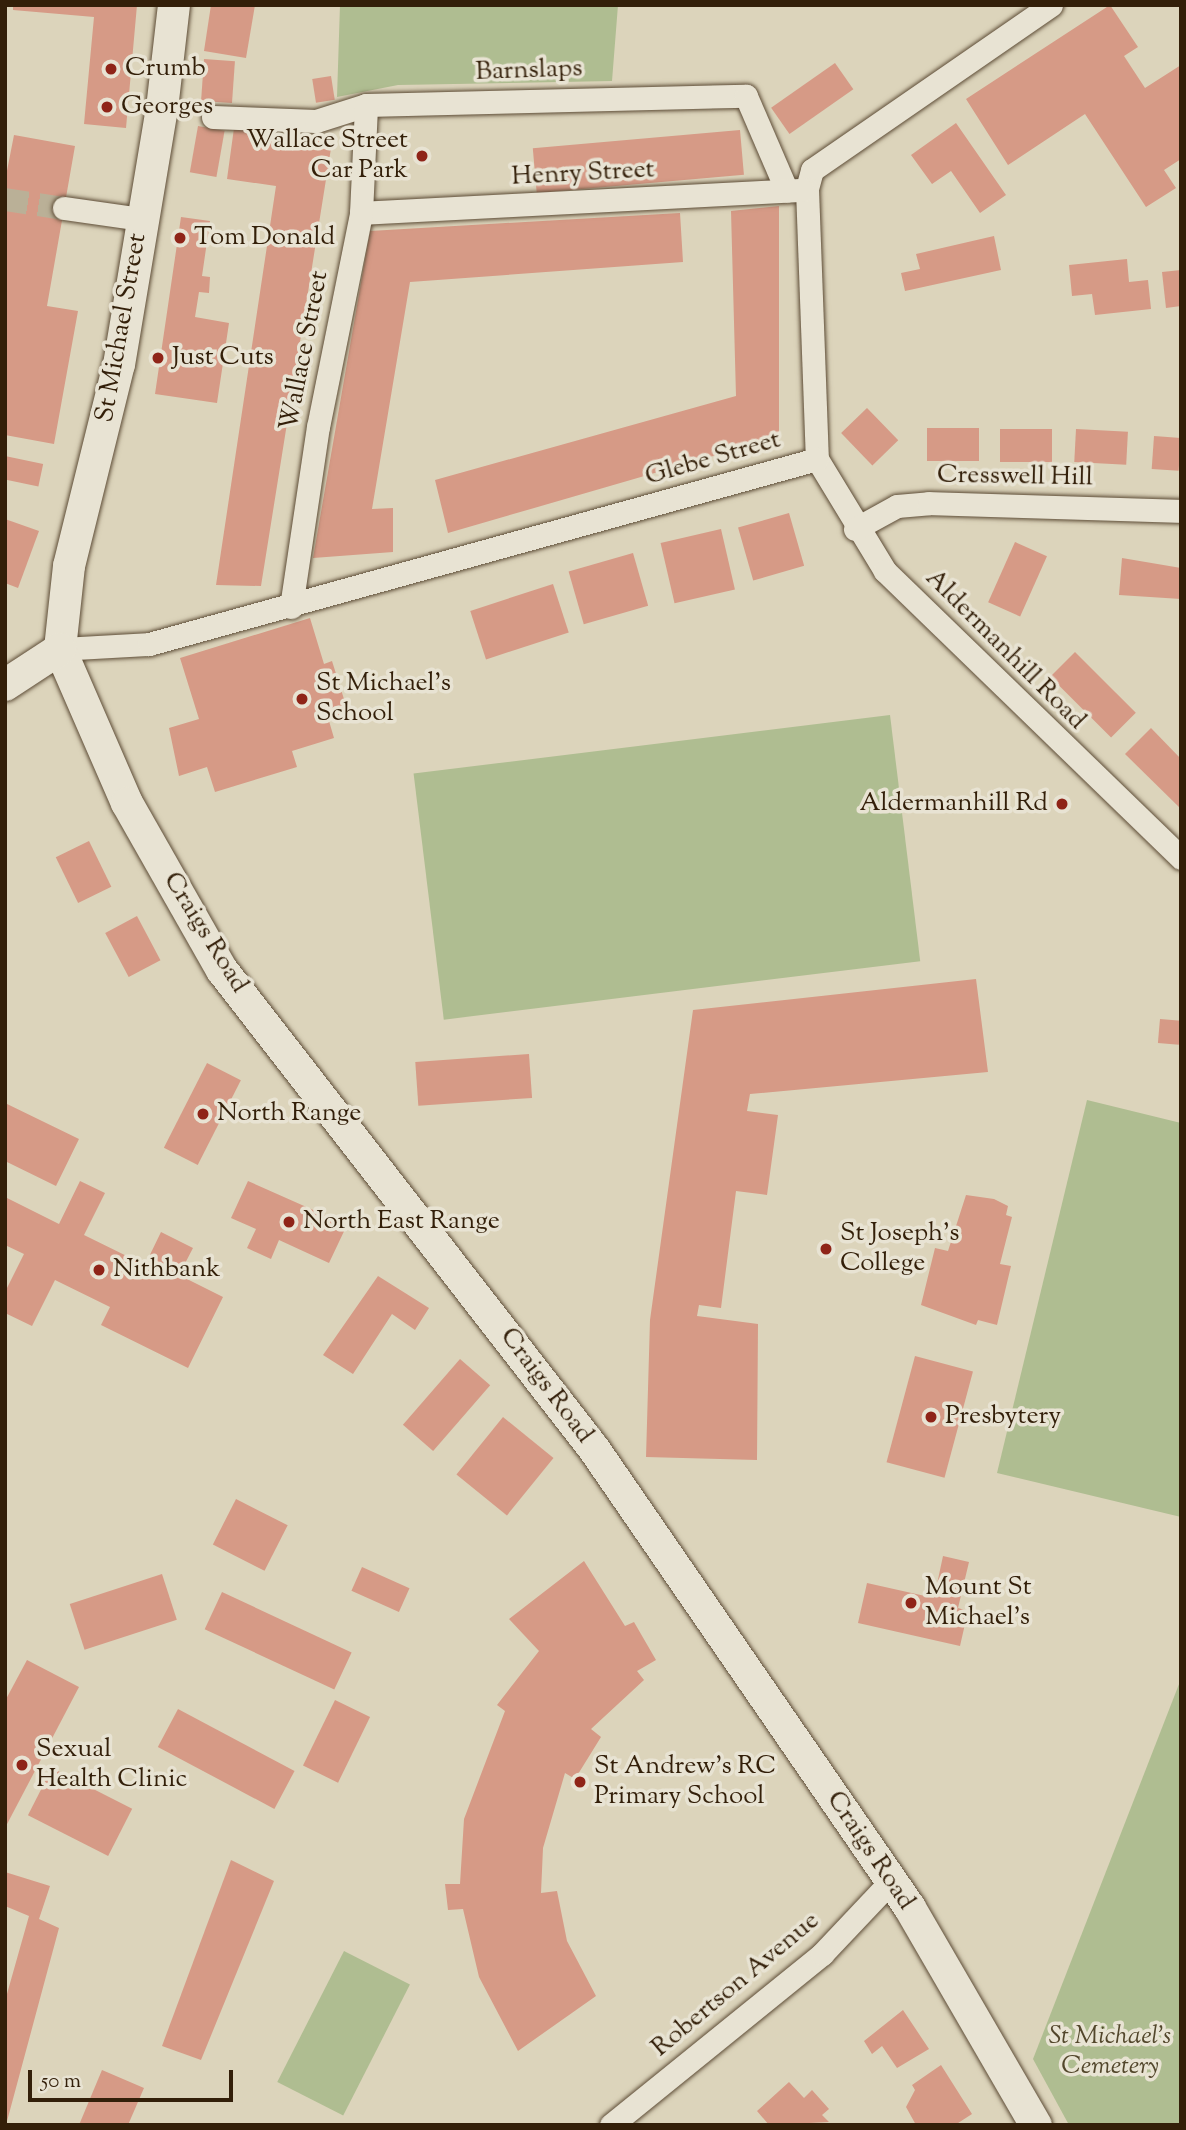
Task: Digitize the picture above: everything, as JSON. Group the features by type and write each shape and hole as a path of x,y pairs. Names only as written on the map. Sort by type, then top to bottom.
{"street":[{"name":"St Michael Street","path":"61,649 69,566 104,436 162,108 174,5"},
{"path":"797,190 827,156 1051,5"},
{"name":"Barnslaps","path":"213,117 316,121 366,105 746,96 797,190"},
{"name":"Wallace Street","path":"291,607 318,427 361,213 366,105"},
{"name":"Henry Street","path":"361,213 797,190"},
{"name":"Glebe Street","path":"61,649 149,644 291,607 817,459 797,190"},
{"path":"64,208 141,219"},
{"name":"Aldermanhill Road","path":"817,459 855,529 885,571 1181,859"},
{"name":"Cresswell Hill","path":"855,529 897,506 929,503 1181,511"},
{"path":"5,685 61,649"},
{"name":"Craigs Road","path":"61,649 127,803 222,970 414,1209 594,1449 891,1881 1035,2125"},
{"name":"Robertson Avenue","path":"611,2125 822,1954 891,1881"}],"green space":[{"path":"340,5 618,5 612,81 398,85 337,97"},
{"path":"890,715 920,961 444,1020 414,773"},
{"path":"1087,1100 1181,1123 1181,1517 997,1473"},
{"name":"St Michael's Cemetery","path":"1181,1679 1181,2125 1069,2125 1033,2059"},
{"path":"344,1951 410,1985 343,2116 277,2082"}],"building":[{"path":"13,5 137,5 126,128 84,124 94,17 13,10"},
{"path":"211,5 255,5 246,58 204,51"},
{"path":"1110,5 1138,47 1124,56 1145,88 1181,65 1181,159 1164,170 1176,188 1146,207 1085,114 1008,165 966,99"},
{"path":"204,59 235,61 232,103 201,101"},
{"path":"835,63 853,89 789,134 771,108"},
{"path":"331,76 335,100 316,103 312,79"},
{"path":"956,123 1006,195 980,213 951,171 932,184 911,155"},
{"path":"198,126 225,131 216,177 190,172"},
{"path":"234,128 332,142 261,586 216,585 276,186 227,179"},
{"path":"740,130 744,175 537,193 533,148"},
{"path":"14,135 75,146 47,306 78,311 54,444 5,435 5,181"},
{"path":"779,206 779,437 448,533 435,480 736,396 731,211"},
{"path":"680,213 683,262 410,282 372,509 393,508 393,552 313,558 370,231"},
{"path":"181,217 210,221 202,276 210,277 209,293 199,292 195,317 229,323 217,403 155,394"},
{"path":"994,236 1001,270 905,291 901,273 920,269 916,254"},
{"path":"1127,259 1129,282 1148,280 1151,309 1095,315 1092,294 1072,296 1069,265"},
{"path":"1181,270 1181,306 1166,308 1162,272"},
{"path":"867,408 898,440 872,465 841,433"},
{"path":"927,428 979,428 979,461 927,461"},
{"path":"1000,429 1052,429 1052,462 1000,462"},
{"path":"1076,429 1128,432 1126,465 1074,462"},
{"path":"1154,436 1181,438 1179,471 1152,469"},
{"path":"5,456 43,464 38,487 5,480"},
{"path":"789,513 804,566 753,580 738,528"},
{"path":"5,519 39,531 18,588 5,583"},
{"path":"721,529 735,589 675,603 661,543"},
{"path":"1015,542 1047,556 1020,617 988,602"},
{"path":"633,553 648,606 584,624 569,571"},
{"path":"1122,558 1181,568 1181,599 1119,595"},
{"path":"553,584 569,633 486,659 470,611"},
{"path":"310,618 324,664 332,661 349,715 329,721 334,738 292,751 297,767 215,792 207,767 179,776 169,728 199,719 180,658"},
{"path":"1075,652 1136,713 1111,738 1050,677"},
{"path":"1151,728 1181,759 1181,809 1125,754"},
{"path":"89,841 111,887 78,903 56,857"},
{"path":"137,916 160,960 129,977 105,933"},
{"path":"976,979 988,1072 750,1094 747,1111 778,1115 767,1195 736,1191 721,1308 699,1305 697,1316 758,1324 757,1460 646,1457 650,1320 693,1010"},
{"path":"1160,1019 1181,1021 1179,1045 1158,1043"},
{"path":"529,1054 532,1098 418,1106 415,1062"},
{"name":"North Range","path":"207,1063 241,1080 198,1165 164,1148"},
{"path":"5,1103 79,1139 56,1186 7,1162 5,1167"},
{"name":"Nithbank","path":"80,1181 105,1193 84,1235 145,1265 161,1232 193,1248 179,1275 223,1297 188,1368 101,1325 110,1307 55,1280 32,1326 5,1313 5,1292 24,1254 5,1245 5,1197 59,1224"},
{"name":"North East Range","path":"248,1181 347,1225 329,1263 279,1240 271,1259 247,1248 256,1229 231,1218"},
{"path":"966,1195 994,1199 1008,1206 1006,1215 1012,1217 1000,1264 1011,1266 997,1325 978,1320 976,1325 921,1305 935,1248 948,1251"},
{"path":"378,1276 429,1308 415,1330 392,1314 353,1374 323,1355"},
{"name":"Presbytery","path":"915,1356 973,1372 944,1478 887,1462"},
{"path":"460,1359 490,1385 433,1451 403,1425"},
{"path":"503,1417 554,1458 507,1515 456,1475"},
{"path":"236,1499 288,1525 265,1571 213,1544"},
{"name":"Mount St Michael's","path":"943,1556 969,1562 958,1608 968,1611 960,1646 858,1623 867,1583 934,1598"},
{"path":"584,1561 625,1626 634,1622 656,1660 637,1671 644,1680 591,1729 601,1737 575,1779 565,1773 543,1848 541,1893 557,1891 567,1941 596,1996 518,2051 479,1977 463,1909 448,1910 445,1884 460,1884 464,1819 505,1711 497,1705 539,1651 509,1619"},
{"path":"362,1567 410,1588 399,1612 351,1591"},
{"path":"162,1574 177,1620 85,1650 70,1604"},
{"path":"222,1592 352,1652 334,1690 205,1629"},
{"name":"Sexual Health Clinic","path":"27,1660 79,1687 5,1828 5,1701"},
{"path":"335,1700 370,1717 338,1783 303,1766"},
{"path":"178,1709 295,1771 274,1809 158,1747"},
{"path":"52,1768 132,1809 108,1856 28,1815"},
{"path":"231,1860 274,1881 201,2060 162,2046"},
{"path":"5,1872 50,1886 39,1919 59,1928 6,2125 5,2001 29,1916 5,1906"},
{"path":"903,2010 929,2049 897,2068 882,2046 872,2054 864,2041"},
{"path":"941,2065 972,2114 955,2125 916,2125 906,2107 915,2090 912,2085"},
{"path":"102,2070 144,2088 128,2125 79,2125"},
{"path":"789,2082 804,2098 812,2090 829,2109 822,2115 829,2122 769,2125 757,2111"}],"tunnel":[{"path":"5,199 64,208"}],"place":[{"name":"Crumb","path":"111,69"},
{"name":"Georges","path":"107,107"},
{"name":"Wallace Street Car Park","path":"422,156"},
{"name":"Tom Donald","path":"180,238"},
{"name":"Just Cuts","path":"158,358"},
{"name":"St Michael's School","path":"302,699"},
{"name":"Aldermanhill Rd","path":"1062,804"},
{"name":"North Range","path":"203,1114"},
{"name":"North East Range","path":"289,1222"},
{"name":"St Joseph's College","path":"826,1249"},
{"name":"Nithbank","path":"99,1270"},
{"name":"Presbytery","path":"931,1417"},
{"name":"Mount St Michael's","path":"911,1603"},
{"name":"Sexual Health Clinic","path":"22,1765"},
{"name":"St Andrew's RC Primary School","path":"580,1782"}]}
